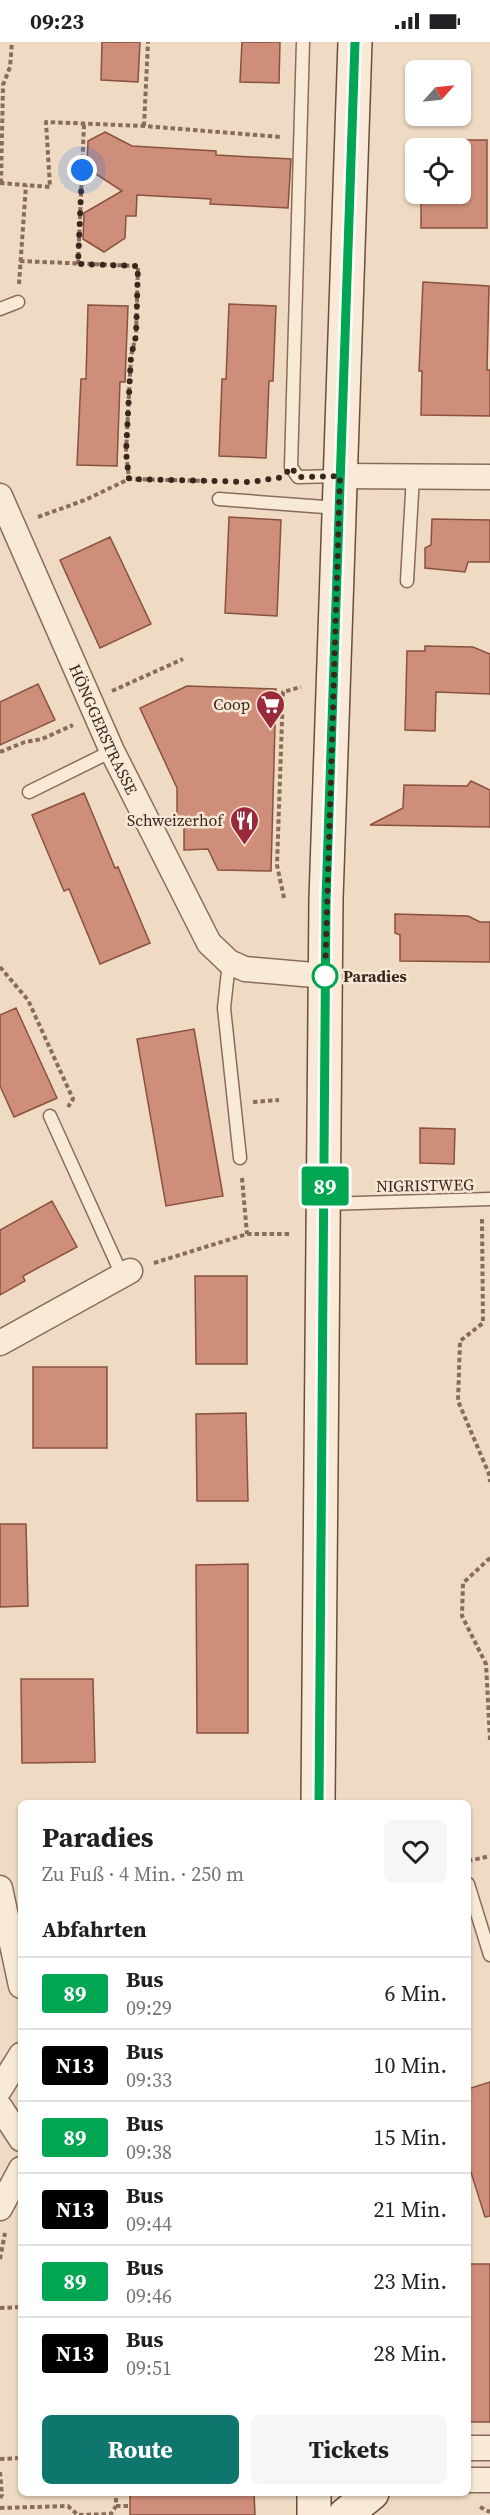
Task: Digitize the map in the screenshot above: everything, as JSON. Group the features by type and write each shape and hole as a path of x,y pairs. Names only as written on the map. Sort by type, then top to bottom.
{"main road":[{"path":"318,1800 325,1204 325,976 355,42"},
{"path":"314,2496 314,2515"},
{"path":"345,2515 368,2496"}],"street":[{"path":"340,476 490,477"},
{"name":"HÖNGGERSTRASSE","path":"0,496 112,751 209,943 229,962 245,969 325,976"},
{"path":"0,1343 126,1273"},
{"path":"0,1888 18,1972"},
{"path":"0,2089 18,2060"},
{"path":"0,2107 18,2134"},
{"path":"0,2208 18,2175"},
{"path":"471,2448 490,2448"},
{"path":"471,2480 490,2480"}],"lane":[{"path":"303,42 291,467 298,477 340,476"},
{"path":"0,309 18,302"},
{"path":"407,581 413,476"},
{"path":"219,499 339,508"},
{"path":"29,792 112,751"},
{"path":"229,962 224,1008 240,1158"},
{"path":"50,1116 126,1273"},
{"name":"NIGRISTWEG","path":"325,1204 486,1199"},
{"path":"471,1894 490,1955"}],"path":[{"path":"12,42 10,67 3,85 0,183 50,187 46,122 144,126 300,139"},
{"path":"144,126 148,42"},
{"path":"78,264 84,124"},
{"path":"18,302 26,185"},
{"path":"20,261 138,266 136,336 131,356 127,440 129,479"},
{"path":"12,524 31,517 42,518 129,479 218,481"},
{"path":"0,752 25,742 42,739 92,708 183,658"},
{"path":"284,898 277,865 284,692 301,687"},
{"path":"0,967 28,1000 73,1099 56,1128"},
{"path":"240,1158 247,1234"},
{"path":"486,1199 483,1323 460,1341 458,1401 489,1474 490,1482"},
{"path":"126,1273 247,1234 291,1234"},
{"path":"490,1558 463,1583 462,1616 486,1664 490,1740"},
{"path":"471,1860 490,1856"},
{"path":"0,2308 18,2307"},
{"path":"0,2459 18,2458"},
{"path":"0,2472 2,2495 0,2498"},
{"path":"0,2508 68,2506 78,2515 112,2514 116,2506 116,2496"},
{"path":"116,2506 130,2506"}],"building":[{"path":"102,42 140,42 138,82 101,80"},
{"path":"242,42 280,42 279,83 240,82"},
{"path":"105,132 132,146 216,151 216,155 291,159 288,208 210,204 211,199 137,195 136,216 126,216 125,238 104,252 83,239 84,213 122,191 87,168 88,141"},
{"path":"471,140 487,140 487,228 421,228 421,204 471,204"},
{"path":"423,282 489,286 487,370 490,370 490,416 421,415 422,371 419,371"},
{"path":"229,304 276,306 273,381 269,381 266,458 219,456 222,379 226,379"},
{"path":"88,305 128,306 125,382 120,382 117,466 77,465 81,379 86,379"},
{"path":"229,517 281,520 277,616 225,613"},
{"path":"432,519 490,520 490,562 468,562 465,572 425,568 425,548 431,545"},
{"path":"110,537 151,624 100,648 60,560"},
{"path":"425,646 473,647 490,654 490,694 436,692 435,731 405,730 407,651 425,651"},
{"path":"38,684 55,720 0,745 0,702"},
{"path":"187,686 276,689 271,871 218,870 208,849 184,850 184,818 177,818 177,788 140,708"},
{"path":"471,781 490,790 490,827 370,825 403,808 404,785 467,786"},
{"path":"84,793 115,868 118,867 150,943 100,964 69,889 64,891 32,815"},
{"path":"395,914 468,916 480,922 490,922 490,962 400,961 400,935 395,933"},
{"path":"16,1008 57,1098 14,1117 0,1086 0,1015"},
{"path":"194,1029 223,1196 166,1206 137,1039"},
{"path":"420,1128 455,1129 454,1164 420,1163"},
{"path":"52,1201 77,1247 23,1276 25,1281 0,1295 0,1230"},
{"path":"195,1276 247,1276 247,1364 196,1364"},
{"path":"33,1367 107,1367 107,1448 33,1448"},
{"path":"246,1413 248,1501 197,1501 196,1414"},
{"path":"0,1524 26,1524 28,1606 0,1607"},
{"path":"248,1564 248,1733 197,1733 196,1565"},
{"path":"21,1679 93,1679 95,1762 22,1763"},
{"path":"490,2082 490,2216 485,2217 471,2173 471,2088"},
{"path":"471,2264 490,2264 490,2422 471,2422"},
{"path":"130,2496 254,2496 255,2515 130,2515"}],"bus line":[{"name":"89","path":"319,1800 326,899 355,42"}],"place":[{"name":"Coop","path":"271,730"},
{"name":"Schweizerhof","path":"244,846"},
{"name":"Paradies","path":"325,976"}],"route":[{"path":"82,170 78,264 138,266 136,336 131,356 126,452 129,479 251,482 283,477 291,467 298,477 340,476 325,976"}]}
